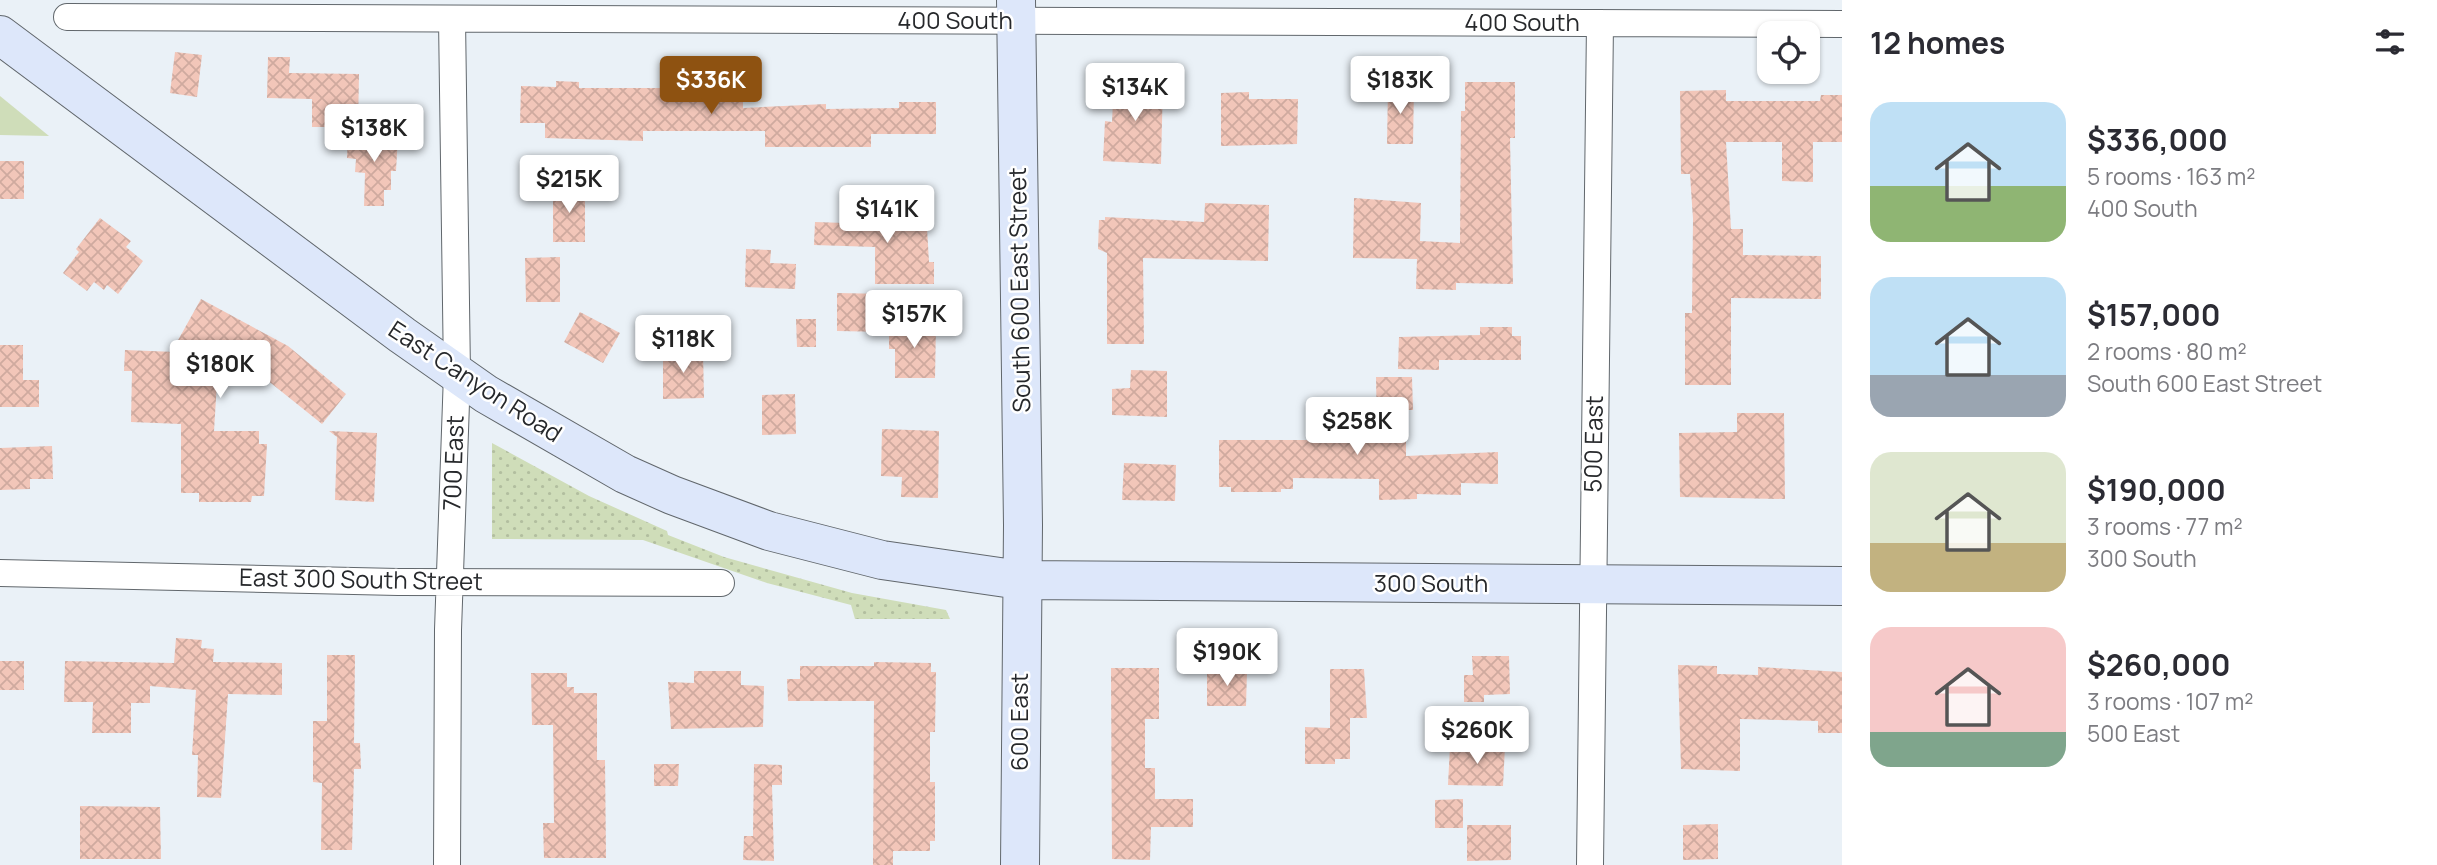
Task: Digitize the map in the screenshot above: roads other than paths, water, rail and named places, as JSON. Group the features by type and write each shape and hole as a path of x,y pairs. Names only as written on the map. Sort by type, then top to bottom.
{"main road":[{"name":"South 600 East Street","path":"1016,11 1023,525 1020,580"},
{"name":"East Canyon Road","path":"0,35 457,374 580,450 672,495 769,531 882,560 1020,580"},
{"name":"300 South","path":"1020,580 1842,586"},
{"name":"600 East","path":"1020,580 1020,865"}],"street":[{"name":"400 South","path":"67,17 452,19 1016,11 1600,23 1842,24"},
{"name":"700 East","path":"447,865 450,582 457,374 452,19"},
{"name":"500 East","path":"1590,865 1600,23"},
{"name":"East 300 South Street","path":"0,573 450,582 721,583"}]}
